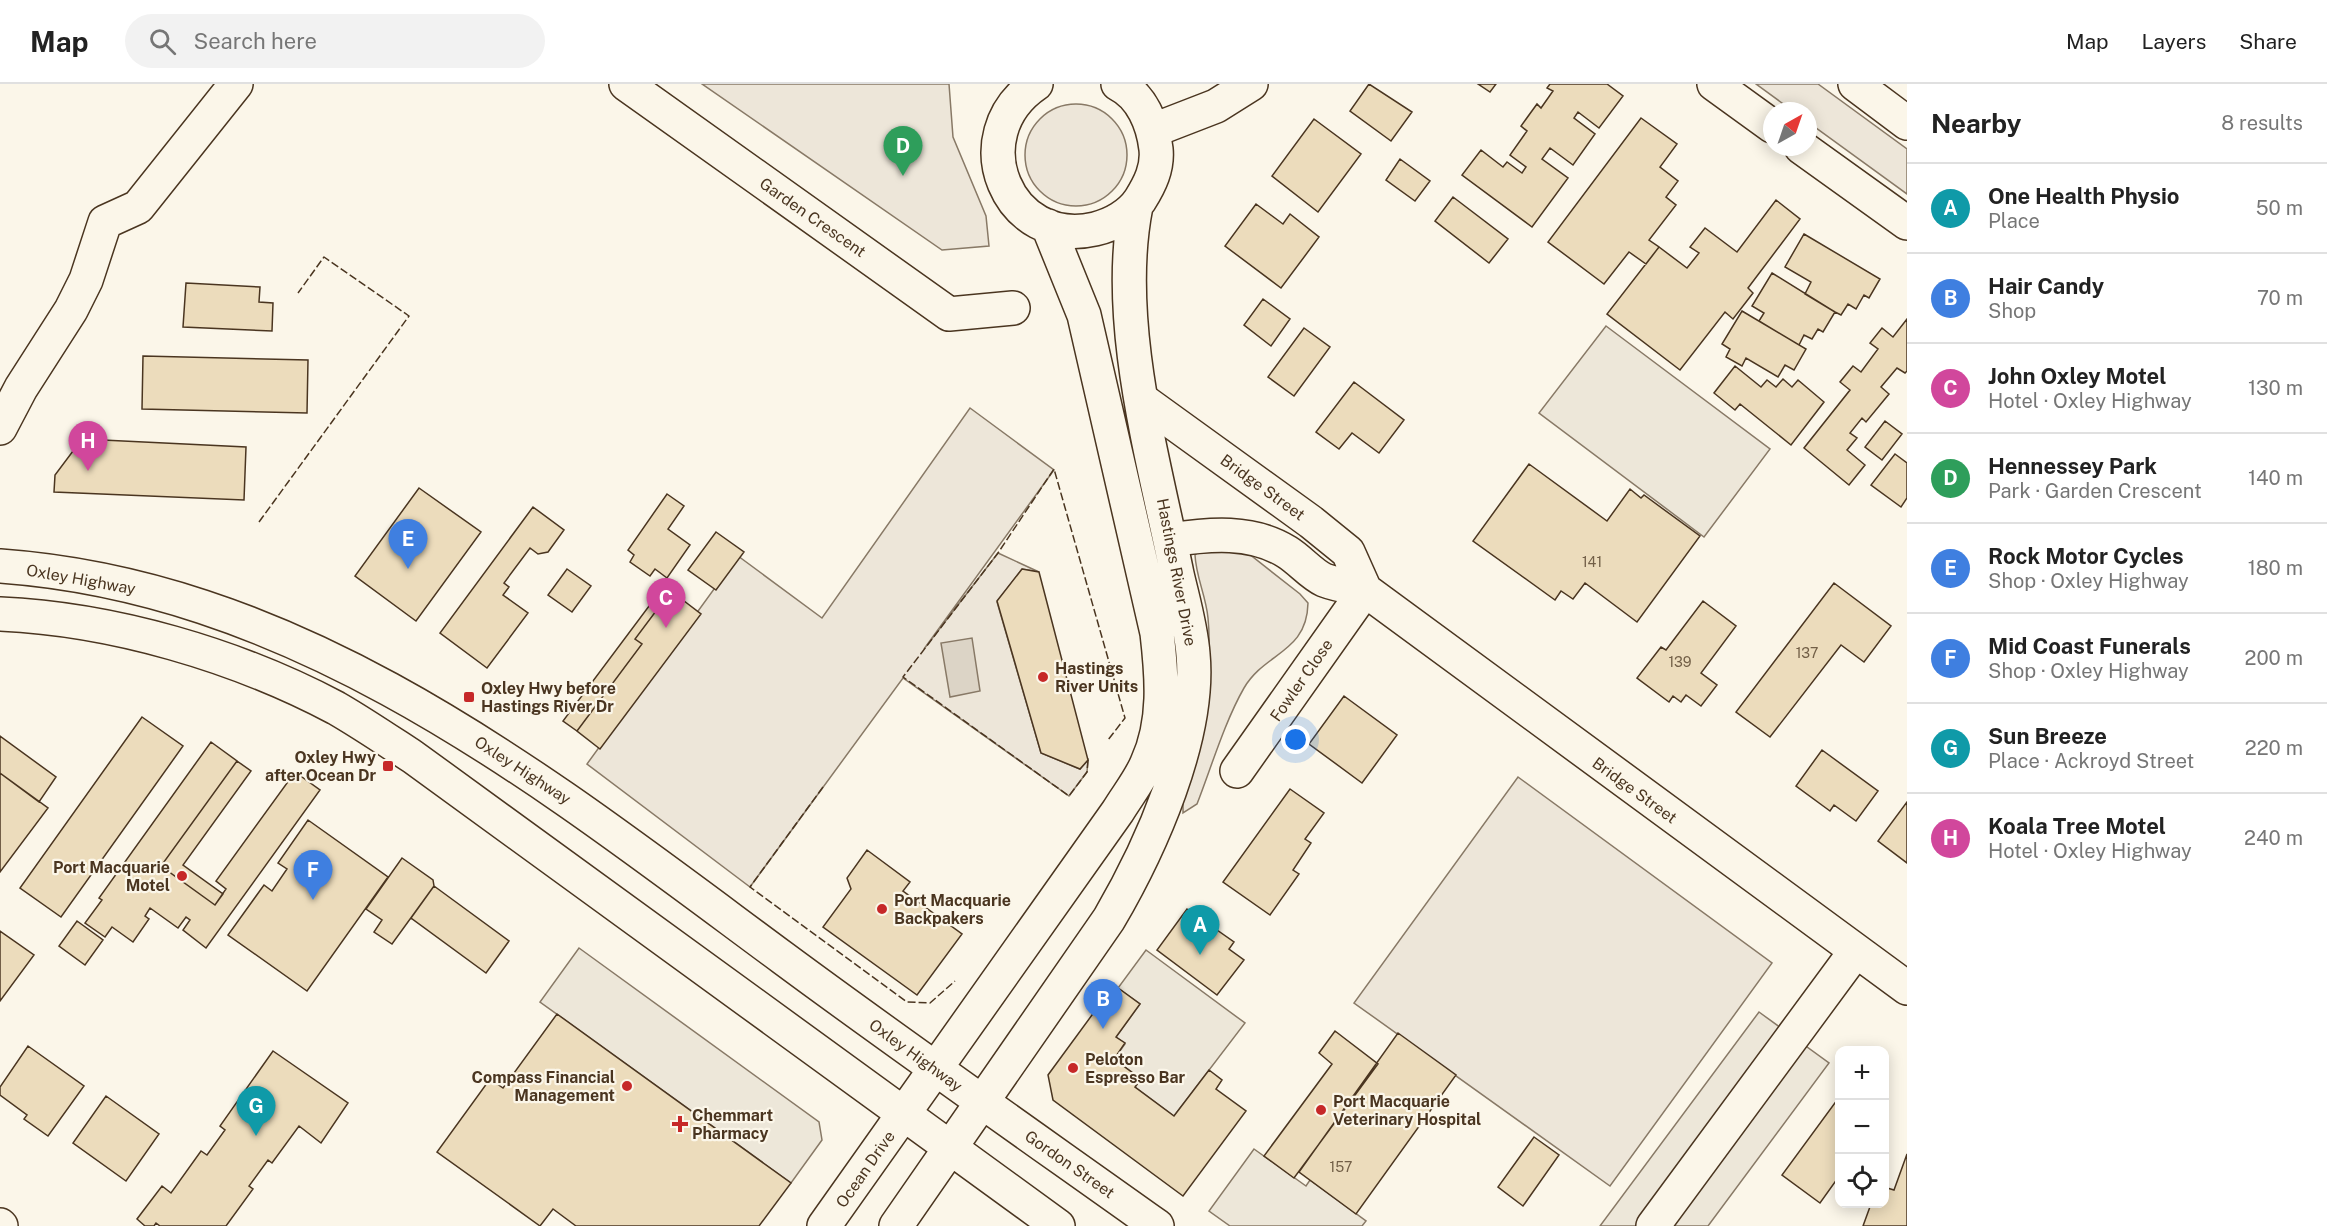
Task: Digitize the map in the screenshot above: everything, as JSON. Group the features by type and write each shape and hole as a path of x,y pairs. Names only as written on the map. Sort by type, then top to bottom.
{"main road":[{"path":"0,428 21,388 76,300 97,252 105,222 138,207 236,84"},
{"name":"Garden Crescent","path":"626,84 949,314 1012,308"},
{"path":"1025,87 1007,111 999,133 997,156 1001,178 1012,199 1028,215 1048,226 1067,231 1104,227 1122,218 1136,206 1151,183 1157,157 1154,130 1142,105 1118,84"},
{"path":"1154,130 1216,106 1251,84"},
{"path":"1714,84 1763,119"},
{"path":"1855,84 1907,123"},
{"path":"1814,156 1907,223"},
{"name":"Hastings River Drive","path":"953,1147 1098,939 1137,870 1161,811 1190,710 1193,655 1134,349 1130,271 1131,230 1136,206"},
{"name":"Hastings River Drive","path":"905,1112 1118,811 1148,763 1158,726 1162,680 1157,633 1084,315 1048,226"},
{"name":"Bridge Street","path":"1143,400 1311,522 1348,552 1365,590"},
{"name":"Bridge Street","path":"1171,540 1218,534 1261,542 1286,551 1323,579 1365,590 1907,988"},
{"name":"Oxley Highway","path":"0,566 122,584 226,614 275,633 367,678 472,736 549,786 983,1102"},
{"name":"Fowler Close","path":"1237,771 1365,590"},
{"path":"0,615 34,616 89,623 149,637 262,675 336,709 413,757 728,988 905,1112 1058,1226"},
{"path":"1653,1226 1855,952"},
{"name":"Gordon Street","path":"983,1102 1158,1226"},
{"name":"Ocean Drive","path":"824,1226 905,1112"},
{"path":"896,1226 953,1147"}],"shaded area":[{"path":"702,84 949,84 953,137 986,216 989,246 942,250"},
{"path":"1756,84 1818,84 1907,149 1907,194 1817,129 1817,102 1781,102"},
{"path":"1076,104 1095,108 1112,119 1123,136 1127,155 1123,174 1112,191 1095,202 1076,206 1057,202 1040,191 1029,174 1025,155 1029,136 1040,119 1057,108"},
{"path":"1606,326 1770,449 1704,537 1539,413"},
{"path":"970,408 1054,470 924,649 998,553 1039,572 1022,569 997,602 1041,753 1080,769 1088,760 1087,772 1069,796 903,678 750,887 587,764 738,556 822,618"},
{"path":"1206,544 1244,550 1300,594 1308,603 1306,620 1301,632 1284,651 1253,676 1244,688 1224,730 1197,804 1183,813 1183,795 1202,707 1208,662 1208,618 1195,555"},
{"path":"972,638 980,691 950,697 941,643"},
{"path":"1518,777 1772,963 1610,1186 1354,1003"},
{"path":"579,948 819,1122 822,1140 791,1183 540,1002"},
{"path":"1146,950 1245,1023 1174,1116 1135,1087 1141,1079 1114,1059 1125,1044 1116,1037 1140,1004 1118,988"},
{"path":"1759,1012 1829,1063 1708,1226 1600,1226"},
{"path":"1254,1149 1306,1186 1310,1180 1366,1221 1362,1226 1230,1226 1209,1211"}],"building":[{"path":"1369,84 1412,112 1391,141 1350,111"},
{"path":"1478,84 1496,84 1490,92"},
{"path":"1550,84 1607,84 1623,96 1599,128 1578,112 1574,118 1595,134 1573,165 1550,148 1542,159 1568,178 1532,227 1462,175 1481,150 1503,167 1507,162 1522,173 1526,167 1510,155 1527,131 1521,126 1537,104 1541,108 1553,91 1547,88"},
{"path":"1641,118 1677,144 1660,167 1678,181 1666,197 1676,205 1649,240 1659,247 1646,264 1629,252 1604,284 1548,242"},
{"path":"1314,119 1361,154 1318,212 1272,176"},
{"path":"1400,159 1430,181 1415,201 1386,180"},
{"path":"1453,197 1508,239 1489,263 1435,221"},
{"path":"1776,200 1800,219 1748,288 1753,293 1733,319 1725,312 1680,370 1607,314 1659,247 1687,268 1699,253 1690,247 1705,228 1737,252"},
{"path":"1256,204 1283,224 1290,214 1319,237 1281,288 1225,246"},
{"path":"1804,234 1880,279 1869,298 1864,295 1856,309 1848,304 1841,315 1835,312 1805,294 1811,282 1785,267"},
{"path":"1772,273 1835,312 1823,332 1818,329 1812,339 1804,335 1799,345 1759,321 1764,313 1752,306"},
{"path":"186,283 260,287 259,302 273,303 272,331 183,327"},
{"path":"1263,299 1290,319 1271,346 1244,325"},
{"path":"1742,311 1806,349 1794,370 1785,365 1778,377 1746,358 1742,366 1726,357 1730,349 1722,344"},
{"path":"1907,319 1907,371 1905,373 1897,368 1881,387 1889,394 1866,422 1862,418 1850,433 1857,438 1847,450 1865,465 1849,485 1804,448 1850,390 1840,382 1853,366 1861,372 1878,349 1870,343 1882,328 1893,337"},
{"path":"1304,328 1330,347 1294,396 1268,377"},
{"path":"143,356 308,360 307,413 142,409"},
{"path":"1735,366 1761,387 1767,380 1776,387 1783,379 1792,387 1798,380 1824,402 1791,445 1740,404 1735,410 1714,393"},
{"path":"1354,382 1404,420 1379,453 1352,433 1339,449 1316,432"},
{"path":"1885,421 1902,434 1882,460 1865,447"},
{"path":"82,439 246,447 244,500 54,492 55,475"},
{"path":"1895,454 1907,463 1907,498 1901,507 1871,485"},
{"path":"1529,464 1607,521 1630,489 1641,498 1644,495 1700,536 1637,622 1585,583 1573,599 1561,591 1555,600 1473,541"},
{"path":"419,488 481,532 416,621 355,576"},
{"path":"667,494 684,506 668,529 690,545 667,578 655,569 650,576 630,562 634,555 628,550"},
{"path":"533,507 564,530 548,552 538,554 530,548 504,583 509,587 503,595 528,613 487,668 440,633"},
{"path":"716,532 744,552 716,590 688,570"},
{"path":"567,569 591,586 572,612 548,595"},
{"name":"Hastings River Units","path":"1022,569 1039,572 1088,760 1080,769 1041,753 997,601"},
{"path":"1834,583 1891,626 1864,662 1841,645 1770,737 1736,712"},
{"path":"664,586 671,591 635,639 642,644 577,731 563,721"},
{"path":"671,591 701,614 600,749 577,731 642,644 635,639"},
{"path":"1703,601 1736,626 1701,673 1717,685 1701,706 1686,695 1681,702 1673,696 1669,702 1637,678 1661,647 1666,650"},
{"path":"1344,696 1397,735 1362,783 1309,744"},
{"path":"142,717 183,746 61,917 20,888"},
{"path":"0,736 56,777 39,802 0,773"},
{"path":"211,742 237,761 161,866 215,905 226,889 216,881 295,772 320,790 206,948 183,930 190,920 186,917 178,928 150,908 145,916 149,919 133,942 112,927 105,937 85,923 102,900 99,898"},
{"path":"1822,750 1878,791 1856,821 1834,805 1830,811 1796,786"},
{"path":"237,761 251,771 183,865 223,894 215,905 161,866"},
{"path":"0,773 48,808 0,872"},
{"path":"1290,789 1324,813 1305,839 1311,843 1293,870 1299,874 1270,915 1223,882"},
{"path":"1907,802 1907,863 1878,841"},
{"path":"308,820 388,877 307,991 228,935 264,885 272,891 287,869 278,863"},
{"name":"Port Macquarie Backpakers","path":"867,850 910,882 903,891 962,934 917,995 823,927 851,889 847,878"},
{"path":"402,858 433,880 434,886 392,944 374,932 382,920 366,909"},
{"path":"434,886 509,941 486,973 411,918"},
{"path":"1187,909 1234,942 1229,949 1244,960 1217,995 1157,950"},
{"path":"77,921 103,940 85,965 59,946"},
{"path":"0,931 34,955 0,1001"},
{"path":"1114,985 1140,1004 1116,1037 1125,1043 1114,1059 1141,1079 1135,1087 1174,1116 1209,1070 1222,1080 1216,1089 1246,1111 1183,1196 1053,1100 1048,1075"},
{"path":"557,1014 791,1183 759,1226 576,1226 553,1209 540,1226 437,1152 490,1079 503,1088"},
{"name":"Port Macquarie Veterinary Hospital","path":"1335,1031 1378,1064 1294,1178 1264,1156 1332,1064 1319,1053"},
{"path":"1398,1033 1456,1075 1356,1214 1299,1172"},
{"path":"28,1046 84,1086 48,1136 24,1119 27,1115 0,1095 0,1087"},
{"path":"273,1051 348,1103 321,1143 299,1126 272,1163 268,1160 249,1186 253,1189 226,1226 160,1226 156,1223 154,1226 145,1226 137,1219 162,1186 171,1193 201,1151 207,1155 225,1130 220,1126"},
{"path":"106,1096 159,1134 126,1181 73,1143"},
{"path":"1835,1103 1835,1182 1820,1203 1782,1175"},
{"path":"1534,1137 1559,1155 1523,1206 1498,1187"},
{"path":"1907,1154 1907,1226 1863,1226 1870,1208 1889,1208 1889,1188 1894,1190"}],"fence":[{"path":"259,522 409,316 324,257 298,293"},
{"path":"1088,760 1087,772 1069,796 903,677 998,553 1054,469 1125,718 1108,740"},
{"path":"823,787 750,887 907,1002 930,1003 955,981"}],"place":[{"name":"Hennessey Park","path":"903,176"},
{"name":"Koala Tree Motel","path":"88,471"},
{"name":"Rock Motor Cycles","path":"408,569"},
{"name":"John Oxley Motel","path":"666,628"},
{"name":"Hastings River Units","path":"1043,677"},
{"name":"Oxley Hwy before Hastings River Dr","path":"469,697"},
{"name":"Oxley Hwy after Ocean Dr","path":"388,766"},
{"name":"Port Macquarie Motel","path":"182,876"},
{"name":"Mid Coast Funerals","path":"313,900"},
{"name":"Port Macquarie Backpakers","path":"882,909"},
{"name":"One Health Physio","path":"1200,955"},
{"name":"Hair Candy","path":"1103,1029"},
{"name":"Peloton Espresso Bar","path":"1073,1068"},
{"name":"Compass Financial Management","path":"627,1086"},
{"name":"Port Macquarie Veterinary Hospital","path":"1321,1110"},
{"name":"Chemmart Pharmacy","path":"680,1124"},
{"name":"Sun Breeze","path":"256,1136"}]}
